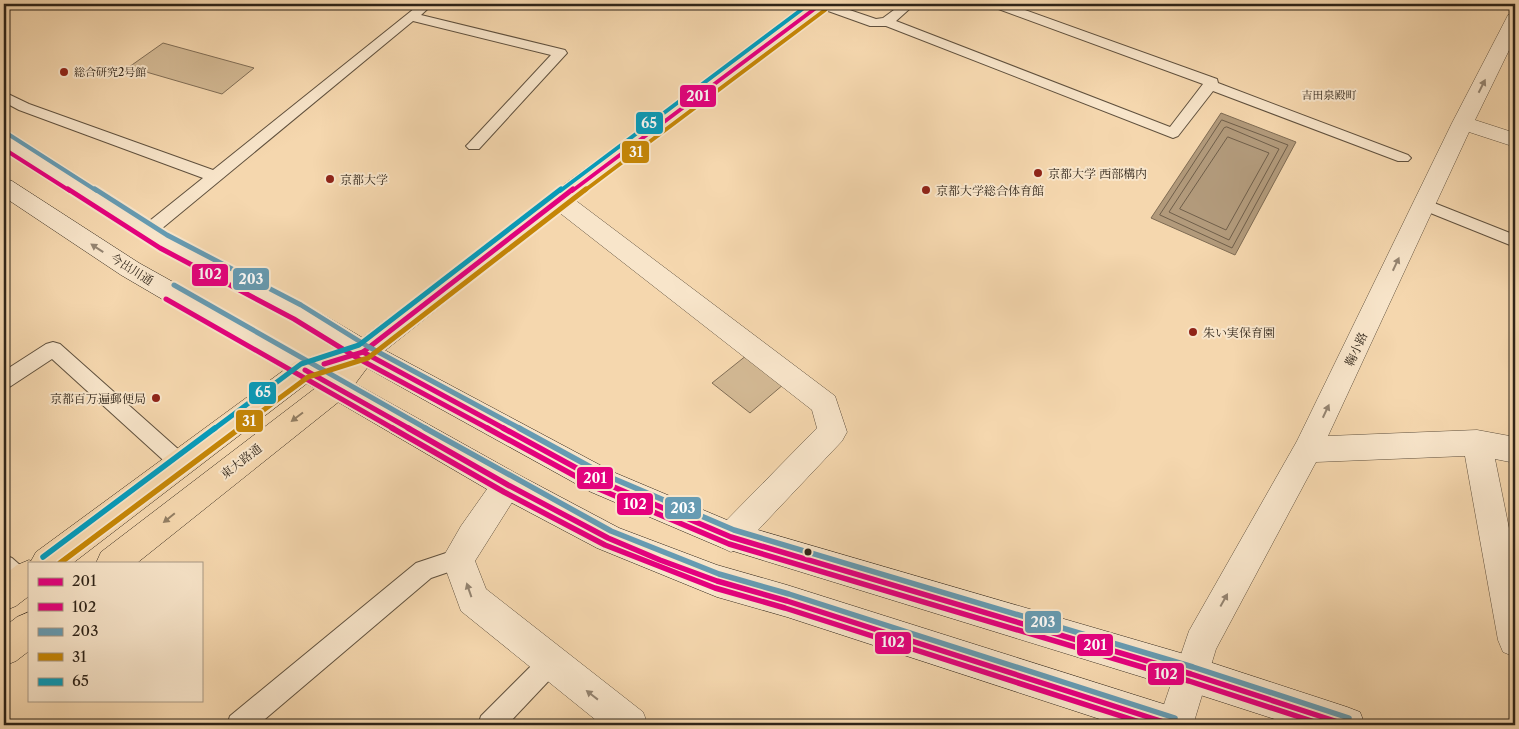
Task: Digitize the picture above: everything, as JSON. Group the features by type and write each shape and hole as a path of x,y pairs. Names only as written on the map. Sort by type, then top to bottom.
{"main road":[{"name":"東大路通","path":"113,562 336,388 363,352 559,200 821,4"},
{"name":"鞠小路","path":"1174,725 1201,643 1307,450 1463,123 1515,20"},
{"path":"1463,123 1515,140"},
{"path":"4,140 148,231 298,312 363,352 602,482 731,537 1191,674 1347,725"},
{"name":"今出川通","path":"4,186 130,269 508,485 608,538 717,581 787,601 1174,725"},
{"path":"559,200 825,404 832,432 731,537"},
{"name":"東大路通","path":"41,562 180,463 305,370 363,352"},
{"path":"1307,450 1477,443 1515,450"},
{"path":"1477,443 1515,640"},
{"path":"508,485 458,559 473,600 630,725"},
{"path":"4,649 28,630"}],"lane":[{"path":"148,231 427,4"},
{"path":"821,4 875,23 887,22 1173,133 1212,82 997,4"},
{"path":"887,22 909,4"},
{"path":"411,17 560,53 474,146"},
{"path":"1210,85 1403,158"},
{"path":"4,96 24,107 216,177"},
{"path":"1424,204 1515,241"},
{"path":"4,381 53,349 180,463"},
{"path":"239,725 424,570 458,559"},
{"path":"490,725 550,663"}],"shaded area":[{"path":"163,43 254,68 222,94 129,67"},
{"path":"747,355 784,384 750,413 712,383"}],"water":[{"path":"1221,113 1296,142 1235,255 1151,218"}],"transit line":[{"name":"65","path":"43,557 301,364 359,345 555,194 809,4"},
{"name":"201","path":"324,364 363,352 559,200 821,4"},
{"name":"31","path":"61,562 308,377 368,358 564,206 825,10"},
{"name":"203","path":"8,134 167,235 301,305 367,346 605,475 734,530 1193,667 1349,718"},
{"name":"102","path":"4,149 160,248 294,319 359,359 599,489 729,544 1189,681 1324,725"},
{"name":"203","path":"174,285 512,478 611,531 719,574 789,594 1175,718"},
{"name":"102","path":"166,299 504,492 605,545 715,588 785,608 1149,725"},
{"name":"201","path":"363,352 602,482 731,537 1191,674 1347,725"},
{"name":"201","path":"305,370 508,485 608,538 660,560 717,581 787,601 1173,725"}],"place":[{"name":"総合研究2号館","path":"64,72"},
{"name":"京都大学 西部構内","path":"1038,173"},
{"name":"京都大学","path":"330,179"},
{"name":"京都大学総合体育館","path":"926,190"},
{"name":"朱い実保育園","path":"1193,332"},
{"name":"京都百万遍郵便局","path":"156,398"}],"district":[{"name":"吉田泉殿町","path":"1329,95"}]}
